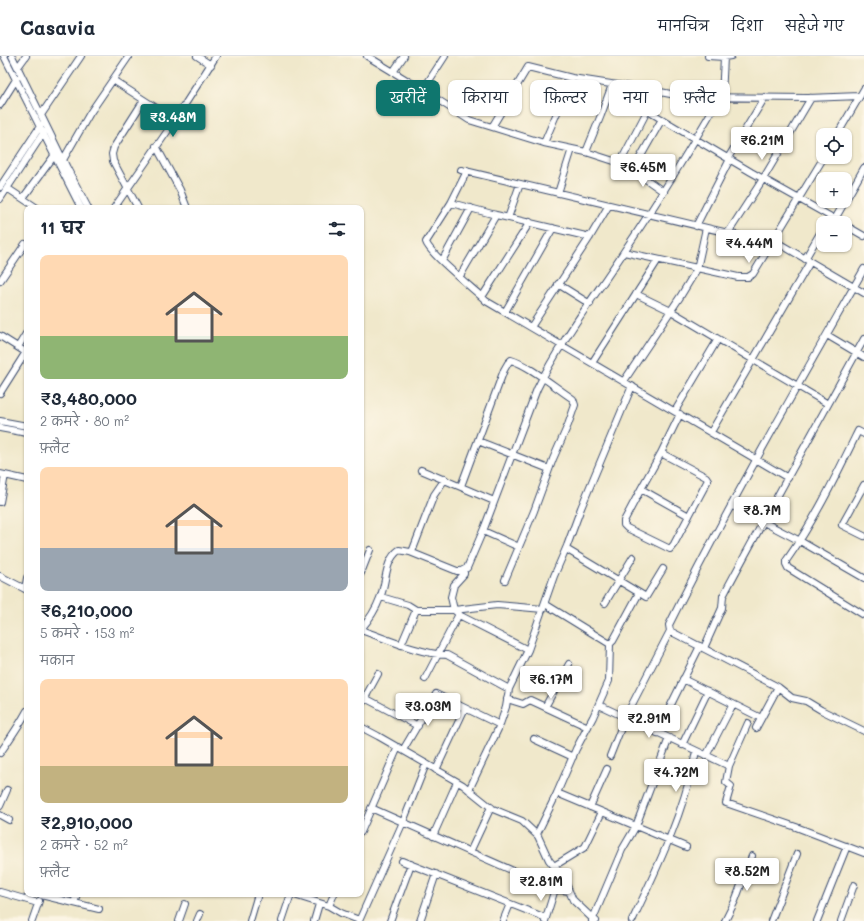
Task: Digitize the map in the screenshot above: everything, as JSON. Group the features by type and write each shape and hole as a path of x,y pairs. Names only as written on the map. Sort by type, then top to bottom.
{"street":[{"path":"12,56 86,205"},
{"path":"0,105 16,80 26,56"},
{"path":"0,187 40,128 42,118 81,56"},
{"path":"63,160 90,113 129,56"},
{"path":"197,56 211,65"},
{"path":"116,205 175,120 216,56"},
{"path":"367,56 406,80"},
{"path":"393,72 404,56"},
{"path":"429,80 445,56"},
{"path":"708,56 731,56"},
{"path":"3,57 79,205"},
{"path":"722,80 724,57"},
{"path":"492,128 528,67 572,78 609,84"},
{"path":"544,142 572,78"},
{"path":"113,80 175,120"},
{"path":"841,128 864,89"},
{"path":"586,152 609,93"},
{"path":"730,97 811,98 860,96"},
{"path":"696,226 729,159 765,97"},
{"path":"728,233 763,179 811,98"},
{"path":"136,205 113,161 112,154 114,147 144,100"},
{"path":"440,101 469,120 492,128 586,152 620,163 633,170 664,192"},
{"path":"620,163 645,116"},
{"path":"657,116 829,216"},
{"path":"425,679 456,612 451,597 452,589 464,574 464,570 467,568 483,531 542,378 562,345 664,192 710,116"},
{"path":"633,170 662,119"},
{"path":"0,199 47,127"},
{"path":"156,146 180,190 185,205"},
{"path":"558,193 572,149"},
{"path":"23,198 54,156"},
{"path":"624,252 697,269 738,277 748,277 753,274 820,164"},
{"path":"833,216 864,168"},
{"path":"788,478 505,312 482,297 442,261 427,246 426,242 451,203 464,170 696,226 772,242 808,260 864,293"},
{"path":"508,218 520,184"},
{"path":"7,188 33,205"},
{"path":"451,203 508,218 590,236"},
{"path":"531,327 609,205"},
{"path":"442,261 471,208"},
{"path":"460,276 496,215"},
{"path":"482,297 530,222"},
{"path":"505,312 553,228"},
{"path":"624,381 697,269 706,228"},
{"path":"852,229 864,236"},
{"path":"711,432 753,360 816,243"},
{"path":"0,281 24,246"},
{"path":"592,363 658,260"},
{"path":"610,756 625,718 670,631 669,625 731,505 864,270"},
{"path":"558,284 590,304"},
{"path":"636,294 671,311 828,404"},
{"path":"827,335 864,357"},
{"path":"0,336 24,352"},
{"path":"18,347 24,337"},
{"path":"661,453 708,478 670,549 627,528 624,525 625,518 661,453 677,413 718,339"},
{"path":"658,733 683,679 702,647 722,608 723,596 788,478 807,440 864,340"},
{"path":"0,393 24,356"},
{"path":"461,486 504,370 511,360 517,362 573,399 575,405 534,511 505,580"},
{"path":"470,790 500,725 506,707 509,689 528,650 554,576 566,549 592,480 632,386"},
{"path":"0,421 24,425"},
{"path":"0,428 24,432"},
{"path":"864,434 858,431 824,502 786,561 788,568 864,615"},
{"path":"478,441 549,469"},
{"path":"421,470 494,501"},
{"path":"0,502 3,475 24,479"},
{"path":"412,552 434,495 445,480"},
{"path":"864,485 842,525 864,536"},
{"path":"641,489 689,516"},
{"path":"731,505 800,541 864,578"},
{"path":"483,531 519,547"},
{"path":"566,549 646,597 663,569"},
{"path":"364,565 370,550"},
{"path":"364,627 381,597 390,562 395,553 399,550 412,552 457,571 464,570"},
{"path":"605,603 633,557"},
{"path":"0,576 24,588"},
{"path":"536,834 599,705 609,681 610,644 640,593"},
{"path":"381,597 408,605 416,610 456,612 497,605 544,606 610,644"},
{"path":"401,644 416,610"},
{"path":"456,612 528,650"},
{"path":"364,620 368,622"},
{"path":"364,631 437,655 447,655 509,689"},
{"path":"670,631 778,687 792,698 806,701 864,731"},
{"path":"545,707 569,664"},
{"path":"378,674 365,698 418,726"},
{"path":"683,679 761,718"},
{"path":"756,728 778,687"},
{"path":"682,745 708,691"},
{"path":"364,825 401,748 418,726 436,694 500,725"},
{"path":"507,700 523,704 530,700 588,727"},
{"path":"706,756 733,704"},
{"path":"599,705 729,766"},
{"path":"436,770 465,708"},
{"path":"0,753 24,717"},
{"path":"748,723 729,766 726,782 731,786 726,803 796,827 864,853"},
{"path":"364,729 401,748 470,790 491,807 522,821 538,836 549,860 560,873 573,900 594,920 622,850 636,826 669,738"},
{"path":"534,738 573,757"},
{"path":"632,921 647,892 677,820 686,792 696,751"},
{"path":"299,897 328,906 359,921 403,822 426,764"},
{"path":"590,807 607,769"},
{"path":"433,836 457,782"},
{"path":"0,806 7,790"},
{"path":"557,793 686,847"},
{"path":"470,852 491,807"},
{"path":"371,808 554,889 569,891"},
{"path":"554,866 585,847 602,812"},
{"path":"0,815 9,820"},
{"path":"817,921 847,846"},
{"path":"771,921 797,854"},
{"path":"725,921 735,901 752,856"},
{"path":"402,861 510,904 545,920 560,873"},
{"path":"390,921 411,864"},
{"path":"420,921 436,874"},
{"path":"841,921 854,885"},
{"path":"0,892 38,904"},
{"path":"32,921 41,897"},
{"path":"50,897 99,909"},
{"path":"74,903 76,897"},
{"path":"250,921 257,897"},
{"path":"282,921 290,897"},
{"path":"328,906 332,897"},
{"path":"179,921 184,904"},
{"path":"314,921 319,904"},
{"path":"503,921 510,904"},
{"path":"197,921 200,914"}]}
